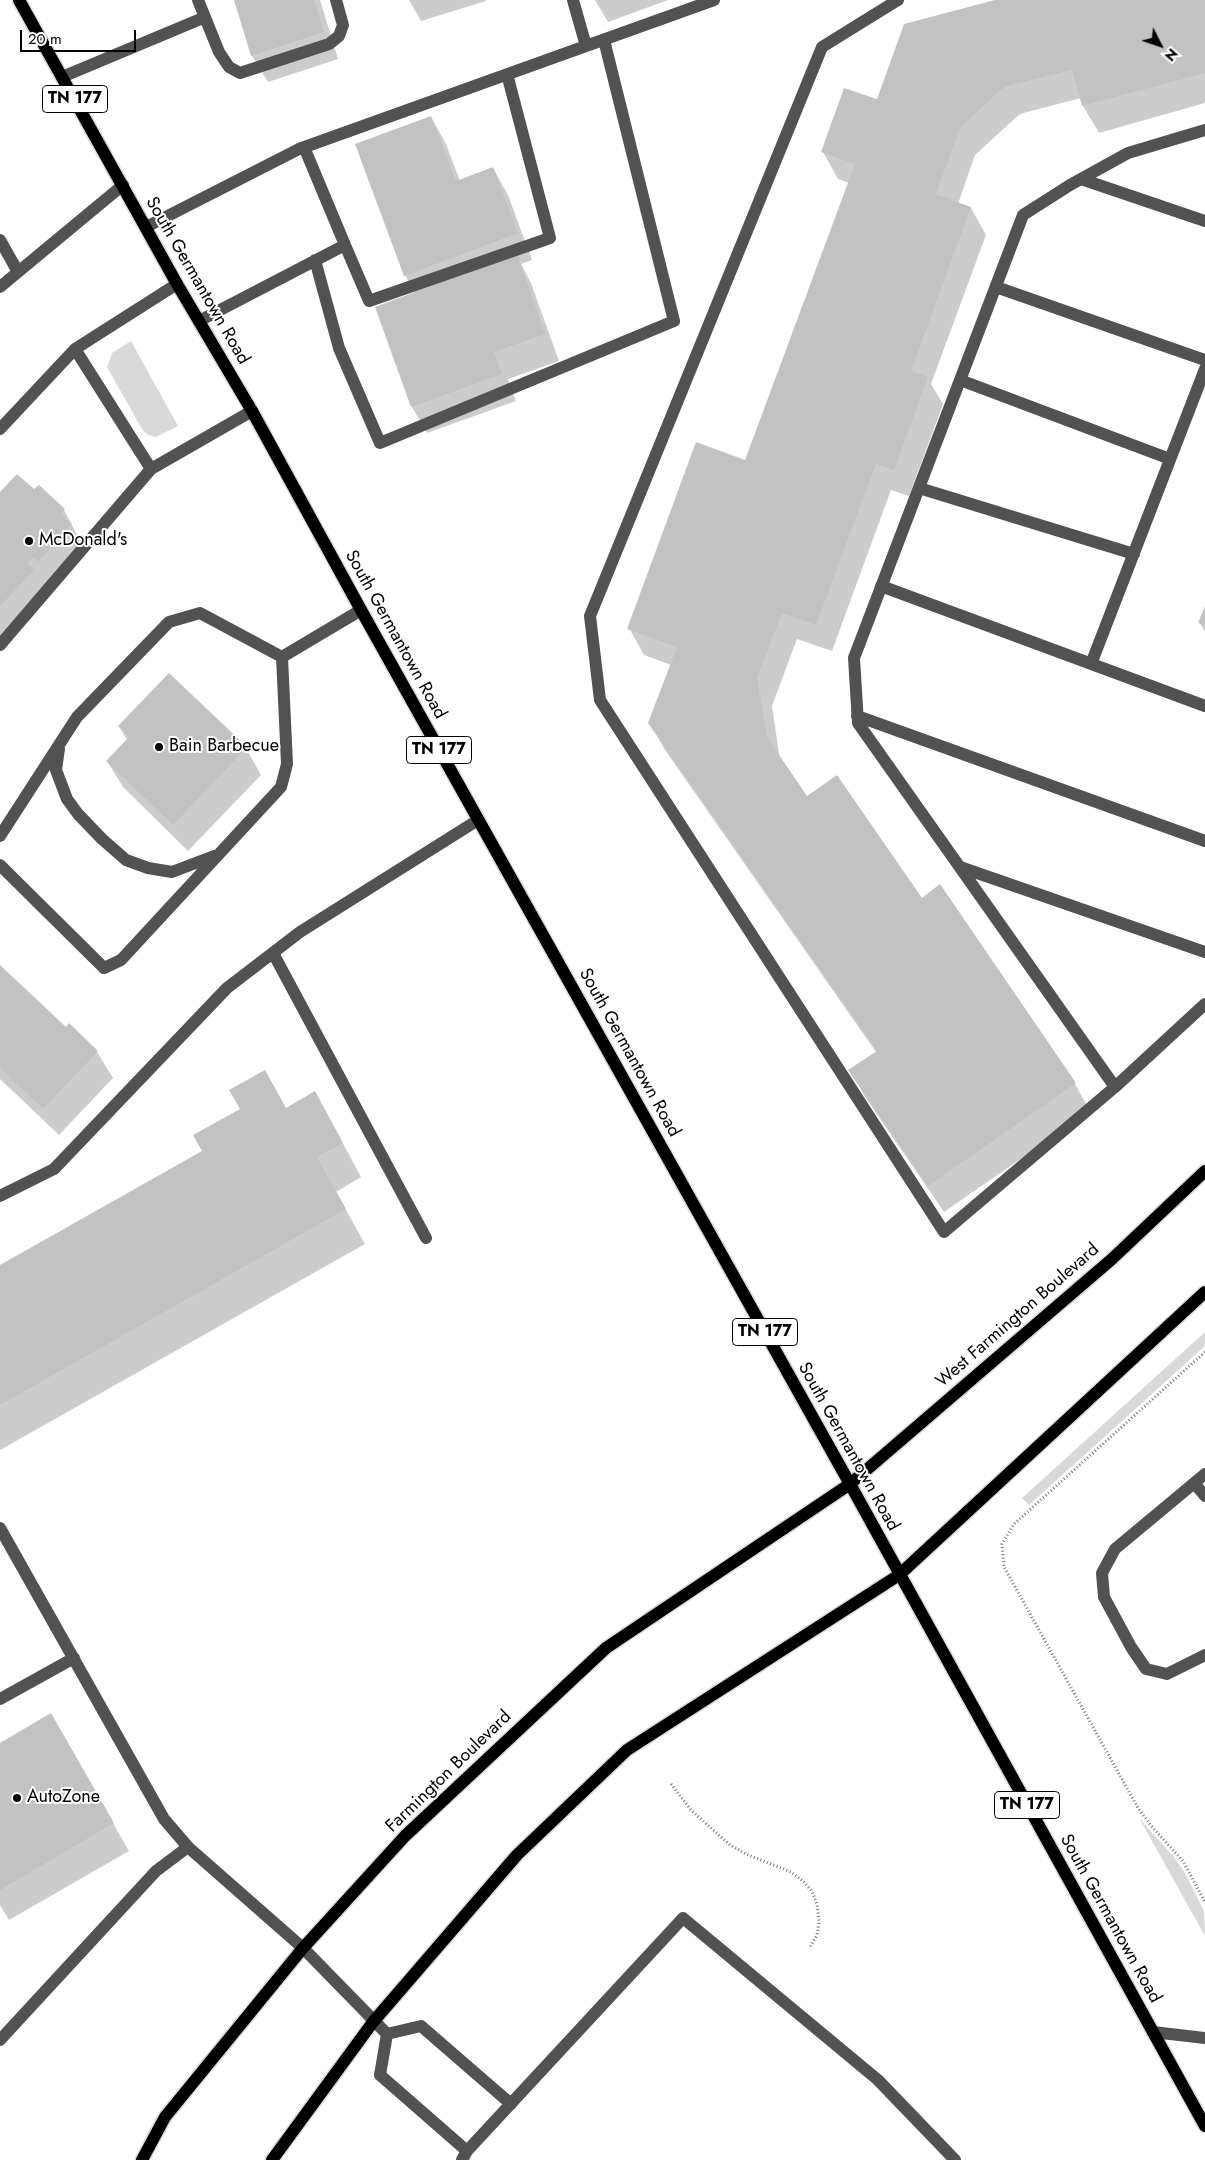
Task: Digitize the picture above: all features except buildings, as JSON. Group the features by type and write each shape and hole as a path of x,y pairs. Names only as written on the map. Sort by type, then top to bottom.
{"main road":[{"name":"South Germantown Road","path":"19,0 178,284 252,411 478,820 850,1484 1205,2126"},
{"name":"West Farmington Boulevard","path":"850,1484 1112,1259 1205,1171"},
{"path":"272,2160 373,2022 517,1855 627,1750 899,1575 1205,1292"},
{"name":"Farmington Boulevard","path":"142,2160 165,2117 303,1948 405,1836 606,1648 850,1484"}],"lane":[{"path":"198,0 203,18 219,52 229,66 240,73 329,44 339,36 343,25 336,0"},
{"path":"573,0 586,46"},
{"path":"146,227 304,147 714,0"},
{"path":"898,0 822,47 590,616 600,700 944,1232 1115,1087 1205,1004"},
{"path":"62,77 203,18"},
{"path":"315,260 339,348 380,442 674,321 604,40"},
{"path":"304,147 369,301 550,238 507,74"},
{"path":"1115,1087 858,723 854,658 1023,215 1081,179 1128,153 1205,130"},
{"path":"1081,179 1205,221"},
{"path":"0,288 122,185"},
{"path":"0,240 18,272"},
{"path":"199,321 345,245"},
{"path":"0,429 75,349 178,284"},
{"path":"996,287 1205,360"},
{"path":"75,349 152,469"},
{"path":"1091,664 1205,369"},
{"path":"960,380 1170,459"},
{"path":"0,645 152,469 252,411"},
{"path":"919,488 1134,554"},
{"path":"881,586 1205,706"},
{"path":"282,657 361,610"},
{"path":"0,836 77,717 169,622 200,613 282,657"},
{"path":"0,865 104,968 121,960 216,855 281,787 287,764 282,657"},
{"path":"858,716 1205,840"},
{"path":"60,744 56,770 66,799 102,839 126,860 148,868 172,872 216,855"},
{"path":"0,1196 54,1169 227,988 300,932 478,820"},
{"path":"960,867 1205,952"},
{"path":"273,953 426,1238"},
{"path":"1205,1474 1115,1549 1102,1573 1104,1597 1131,1647 1146,1669 1167,1674 1205,1655"},
{"path":"1195,1484 1205,1496"},
{"path":"0,1528 164,1819 188,1847 303,1948 373,2022 387,2034"},
{"path":"0,1699 74,1658"},
{"path":"0,2040 156,1871 188,1847"},
{"path":"387,2034 380,2074 465,2156 682,1918 878,2080 955,2160"},
{"path":"387,2034 421,2026 511,2104"},
{"path":"1153,2032 1205,2038"}],"path":[{"path":"671,1784 690,1810 730,1845 746,1854 791,1872 812,1890 817,1904 818,1922 817,1935 810,1946"}],"shaded area":[{"path":"131,341 178,426 156,437 148,435 142,429 107,367 112,353"},
{"path":"1205,1332 1205,1346 1029,1505 1022,1498"},
{"path":"1139,1818 1173,1856 1185,1873 1204,1911 1205,1936"}],"place":[{"name":"McDonald's","path":"29,541"},
{"name":"Bain Barbecue","path":"159,747"},
{"name":"AutoZone","path":"17,1798"}]}
